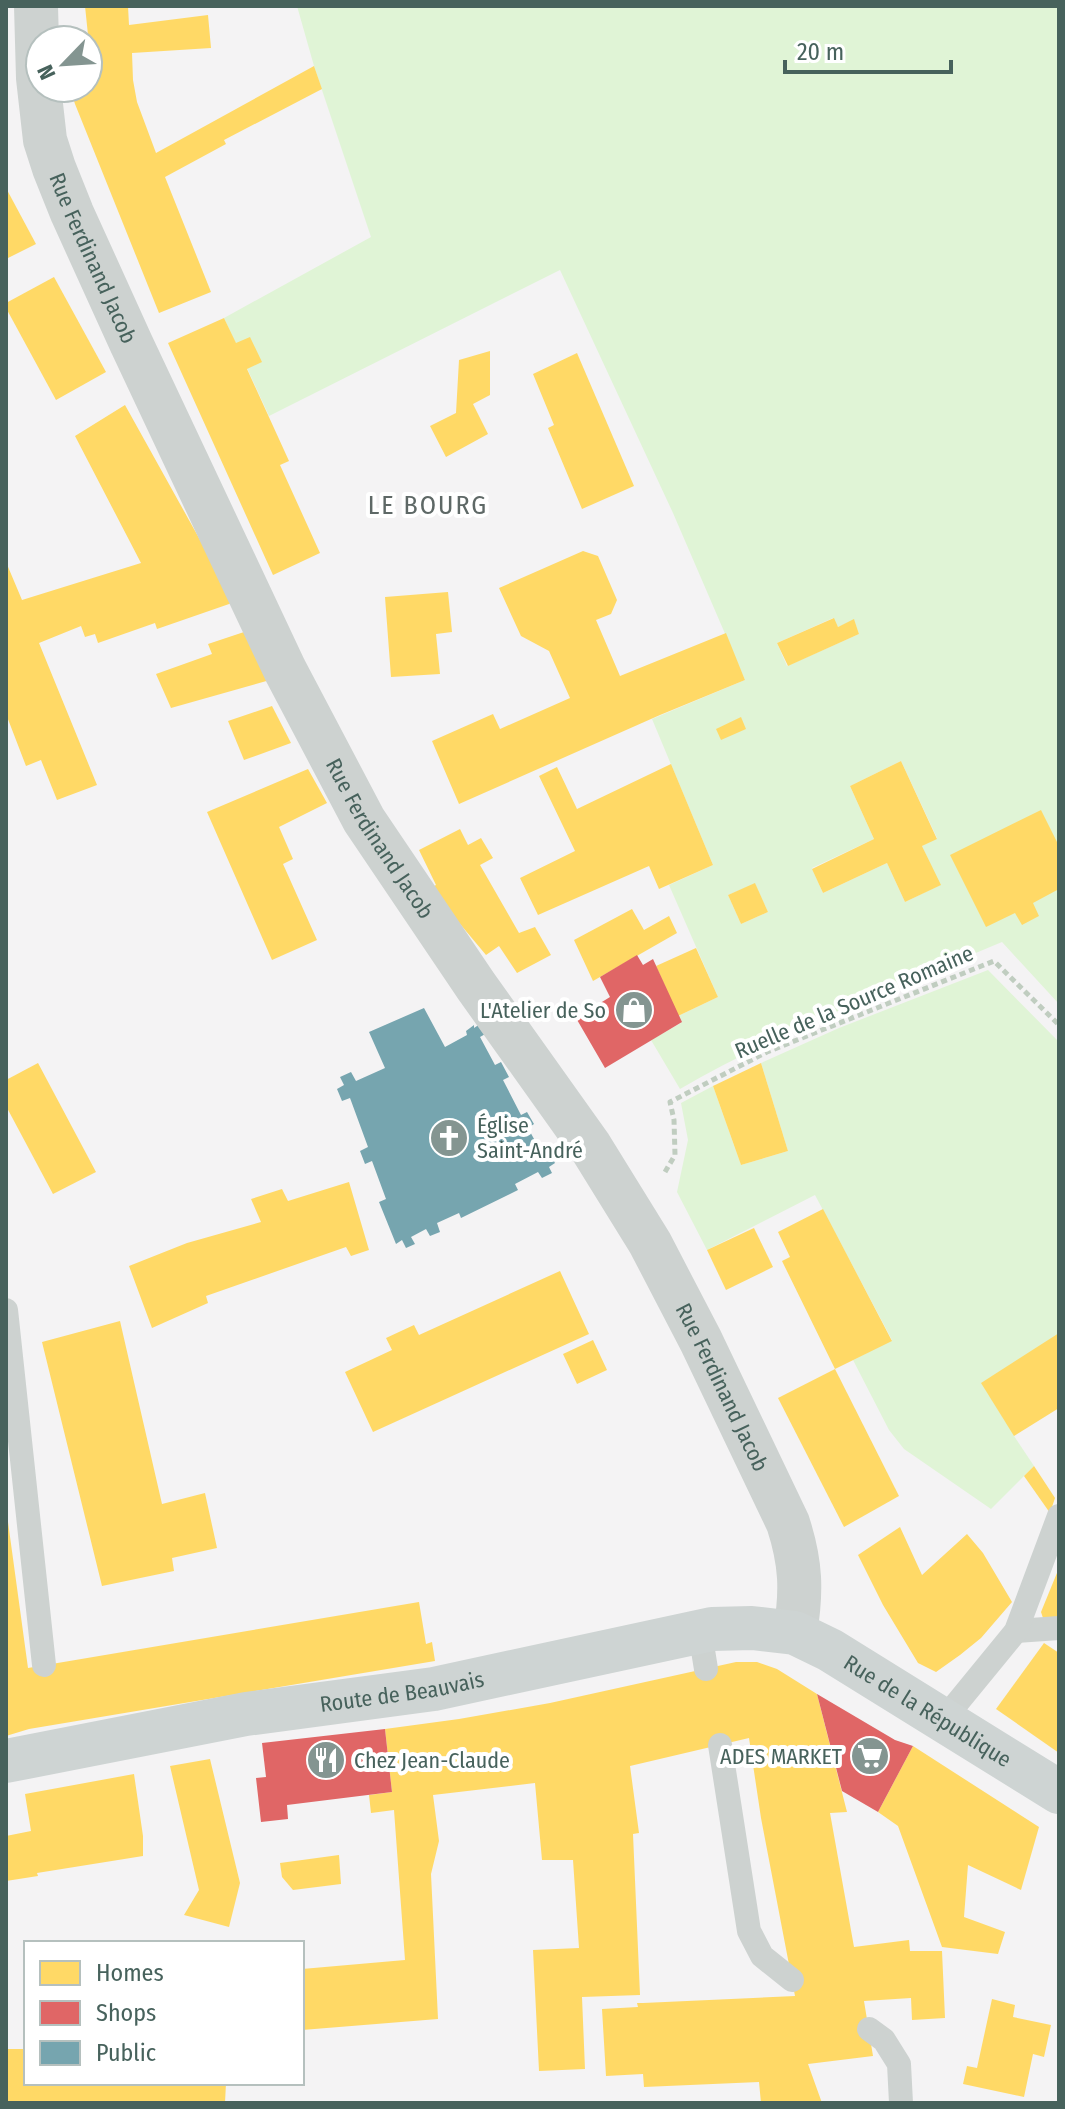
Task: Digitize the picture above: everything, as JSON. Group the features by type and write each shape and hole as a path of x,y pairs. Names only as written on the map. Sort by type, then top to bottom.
{"main road":[{"name":"Route de Beauvais","path":"6,1761 53,1738 703,1651 712,1629 752,1628 795,1633"},
{"name":"Rue de la République","path":"795,1633 830,1650 1059,1792"}],"street":[{"name":"Rue Ferdinand Jacob","path":"36,6 38,78 25,133 72,213 285,670 364,820 476,986 590,1146 650,1243 701,1341 788,1523 797,1552 800,1580 795,1633"}],"lane":[{"path":"6,1310 44,1665"},
{"path":"944,1719 1016,1631 1059,1516"},
{"path":"1016,1631 1059,1628"},
{"path":"720,1745 749,1931 762,1956 792,1980"},
{"path":"869,2029 884,2040 899,2064 901,2103"}],"path":[{"name":"Ruelle de la Source Romaine","path":"625,1203 666,1171 675,1155 670,1102 767,1052 994,961 1059,1025"}],"green space":[{"path":"297,6 1059,6 1059,1004 1002,942 798,1029 680,1089 651,1040 681,1023 678,1016 718,997 669,885 713,865 652,719 745,680 673,513 560,270 269,416 224,318 371,237","holes":["833,618 838,627 854,620 859,634 787,666 777,643","901,761 937,838 922,846 940,885 905,902 887,863 823,893 812,868 874,839 850,786","755,884 768,912 741,924 728,895"]},
{"path":"988,970 1059,1042 1059,1333 1014,1436 1034,1466 991,1509 904,1449 889,1430 853,1360 892,1340 815,1195 707,1250 677,1192 688,1140 681,1103 713,1086 741,1165 788,1151 761,1063 839,1028"}],"building: Homes":[{"path":"85,6 128,6 129,25 208,15 211,48 132,53 137,102 156,153 314,66 322,89 224,140 226,144 165,177 211,292 159,313 75,104 104,104 104,24 87,24"},
{"path":"6,188 36,244 6,259"},
{"path":"54,277 106,372 56,400 6,308 6,303"},
{"path":"224,318 236,343 250,337 262,362 247,369 289,461 280,465 320,553 273,575 168,343"},
{"path":"490,351 490,395 473,404 488,434 446,457 430,426 456,413 459,360"},
{"path":"577,353 634,486 582,509 548,428 554,425 533,374"},
{"path":"125,405 232,603 157,629 155,623 98,643 95,634 85,637 81,626 39,643 97,785 57,800 41,760 26,766 6,714 6,562 22,600 141,563 75,436"},
{"path":"583,551 598,556 617,600 611,614 596,620 620,676 726,633 745,680 459,804 432,741 493,714 500,729 570,698 549,651 521,636 499,588"},
{"path":"448,592 452,632 436,634 440,674 391,677 385,597"},
{"path":"834,618 838,627 854,619 859,634 788,666 777,643"},
{"path":"247,631 270,680 171,708 156,674 212,654 208,644"},
{"path":"272,706 291,743 244,760 228,721"},
{"path":"741,717 746,729 721,740 716,729"},
{"path":"901,761 937,839 922,846 941,885 905,902 887,863 823,893 812,869 874,839 850,786"},
{"path":"671,764 713,865 659,889 649,866 538,915 520,878 575,851 539,776 557,767 577,809"},
{"path":"308,769 327,803 279,827 293,859 283,864 317,940 272,960 207,812"},
{"path":"1041,810 1059,846 1059,889 1033,903 1039,916 1022,925 1015,913 986,927 950,855"},
{"path":"460,829 468,845 481,838 493,858 480,865 519,933 535,927 551,955 517,973 499,946 486,955 430,888 436,885 419,850"},
{"path":"755,883 768,912 741,924 728,895"},
{"path":"632,909 644,930 669,916 677,933 593,981 574,940"},
{"path":"696,948 718,997 678,1016 656,966"},
{"path":"38,1063 96,1172 53,1194 6,1106 6,1080"},
{"path":"761,1063 788,1151 741,1165 713,1086"},
{"path":"349,1182 369,1250 351,1256 346,1247 206,1296 208,1303 152,1328 129,1266 187,1243 261,1222 251,1199 282,1189 288,1201"},
{"path":"823,1209 892,1341 835,1369 782,1261 790,1257 778,1232"},
{"path":"754,1228 773,1267 726,1290 707,1250"},
{"path":"560,1271 589,1334 373,1432 345,1372 392,1350 386,1338 414,1325 419,1335"},
{"path":"120,1321 162,1504 205,1493 217,1548 172,1558 174,1571 102,1586 42,1342"},
{"path":"1059,1333 1059,1408 1014,1436 981,1383"},
{"path":"593,1340 607,1370 577,1384 563,1354"},
{"path":"835,1369 899,1496 844,1527 778,1398"},
{"path":"1034,1466 1055,1498 1050,1513 1024,1476"},
{"path":"6,1522 28,1668 419,1602 426,1644 432,1642 435,1661 29,1729 6,1736"},
{"path":"900,1527 922,1575 967,1534 983,1553 1012,1602 981,1638 936,1672 918,1663 883,1605 858,1555"},
{"path":"1059,1568 1059,1618 1043,1618 1041,1612"},
{"path":"1044,1643 1059,1653 1059,1753 996,1709"},
{"path":"736,1662 757,1662 777,1669 817,1694 847,1812 830,1813 854,1947 909,1940 910,1951 942,1951 945,2018 912,2020 911,1998 864,2001 873,2056 808,2064 822,2103 761,2103 759,2082 644,2087 643,2074 606,2076 602,2009 638,2007 637,2003 795,1996 749,1738 630,1766 639,1833 633,1834 640,1995 582,1997 585,2069 539,2071 533,1950 579,1948 573,1860 542,1860 535,1783 433,1795 439,1841 431,1874 438,2019 304,2030 304,1969 405,1960 394,1810 371,1813 369,1795 392,1792 385,1729 550,1703"},
{"path":"913,1746 1039,1827 1021,1890 968,1865 964,1917 1005,1932 998,1954 942,1947 898,1826 878,1812"},
{"path":"210,1759 240,1883 229,1927 184,1915 199,1890 170,1766"},
{"path":"134,1774 143,1856 6,1881 6,1836 31,1831 25,1794"},
{"path":"339,1855 341,1884 293,1890 282,1877 280,1863"},
{"path":"992,1999 1015,2005 1013,2017 1051,2025 1044,2057 1033,2054 1024,2097 963,2084 967,2066 977,2068"},
{"path":"6,2049 24,2049 24,2085 226,2085 225,2103 6,2103"}],"building: Shops":[{"path":"637,955 643,965 653,959 682,1022 605,1068 576,1018 610,997 600,977"},
{"name":"ADES MARKET","path":"817,1694 895,1740 913,1746 878,1812 842,1791"},
{"name":"Chez Jean-Claude","path":"385,1729 392,1792 287,1805 288,1819 261,1822 256,1778 266,1777 262,1743"}],"building: Public":[{"name":"Église Saint-André","path":"424,1008 445,1047 467,1035 466,1031 474,1025 474,1028 480,1024 487,1033 480,1037 495,1065 501,1062 509,1077 503,1080 521,1115 527,1112 534,1124 528,1128 545,1159 551,1156 555,1163 549,1167 552,1173 542,1178 538,1172 515,1184 518,1190 461,1218 459,1213 437,1223 440,1232 430,1236 426,1229 411,1237 415,1244 406,1248 402,1240 396,1244 379,1202 386,1199 372,1161 365,1164 360,1151 368,1147 350,1098 342,1101 337,1089 344,1085 340,1077 351,1072 356,1081 385,1068 369,1032"}],"place":[{"name":"L'Atelier de So","path":"634,1010"},
{"name":"Église Saint-André","path":"449,1138"},
{"name":"ADES MARKET","path":"870,1756"},
{"name":"Chez Jean-Claude","path":"326,1760"}],"district":[{"name":"LE BOURG","path":"428,505"}]}
